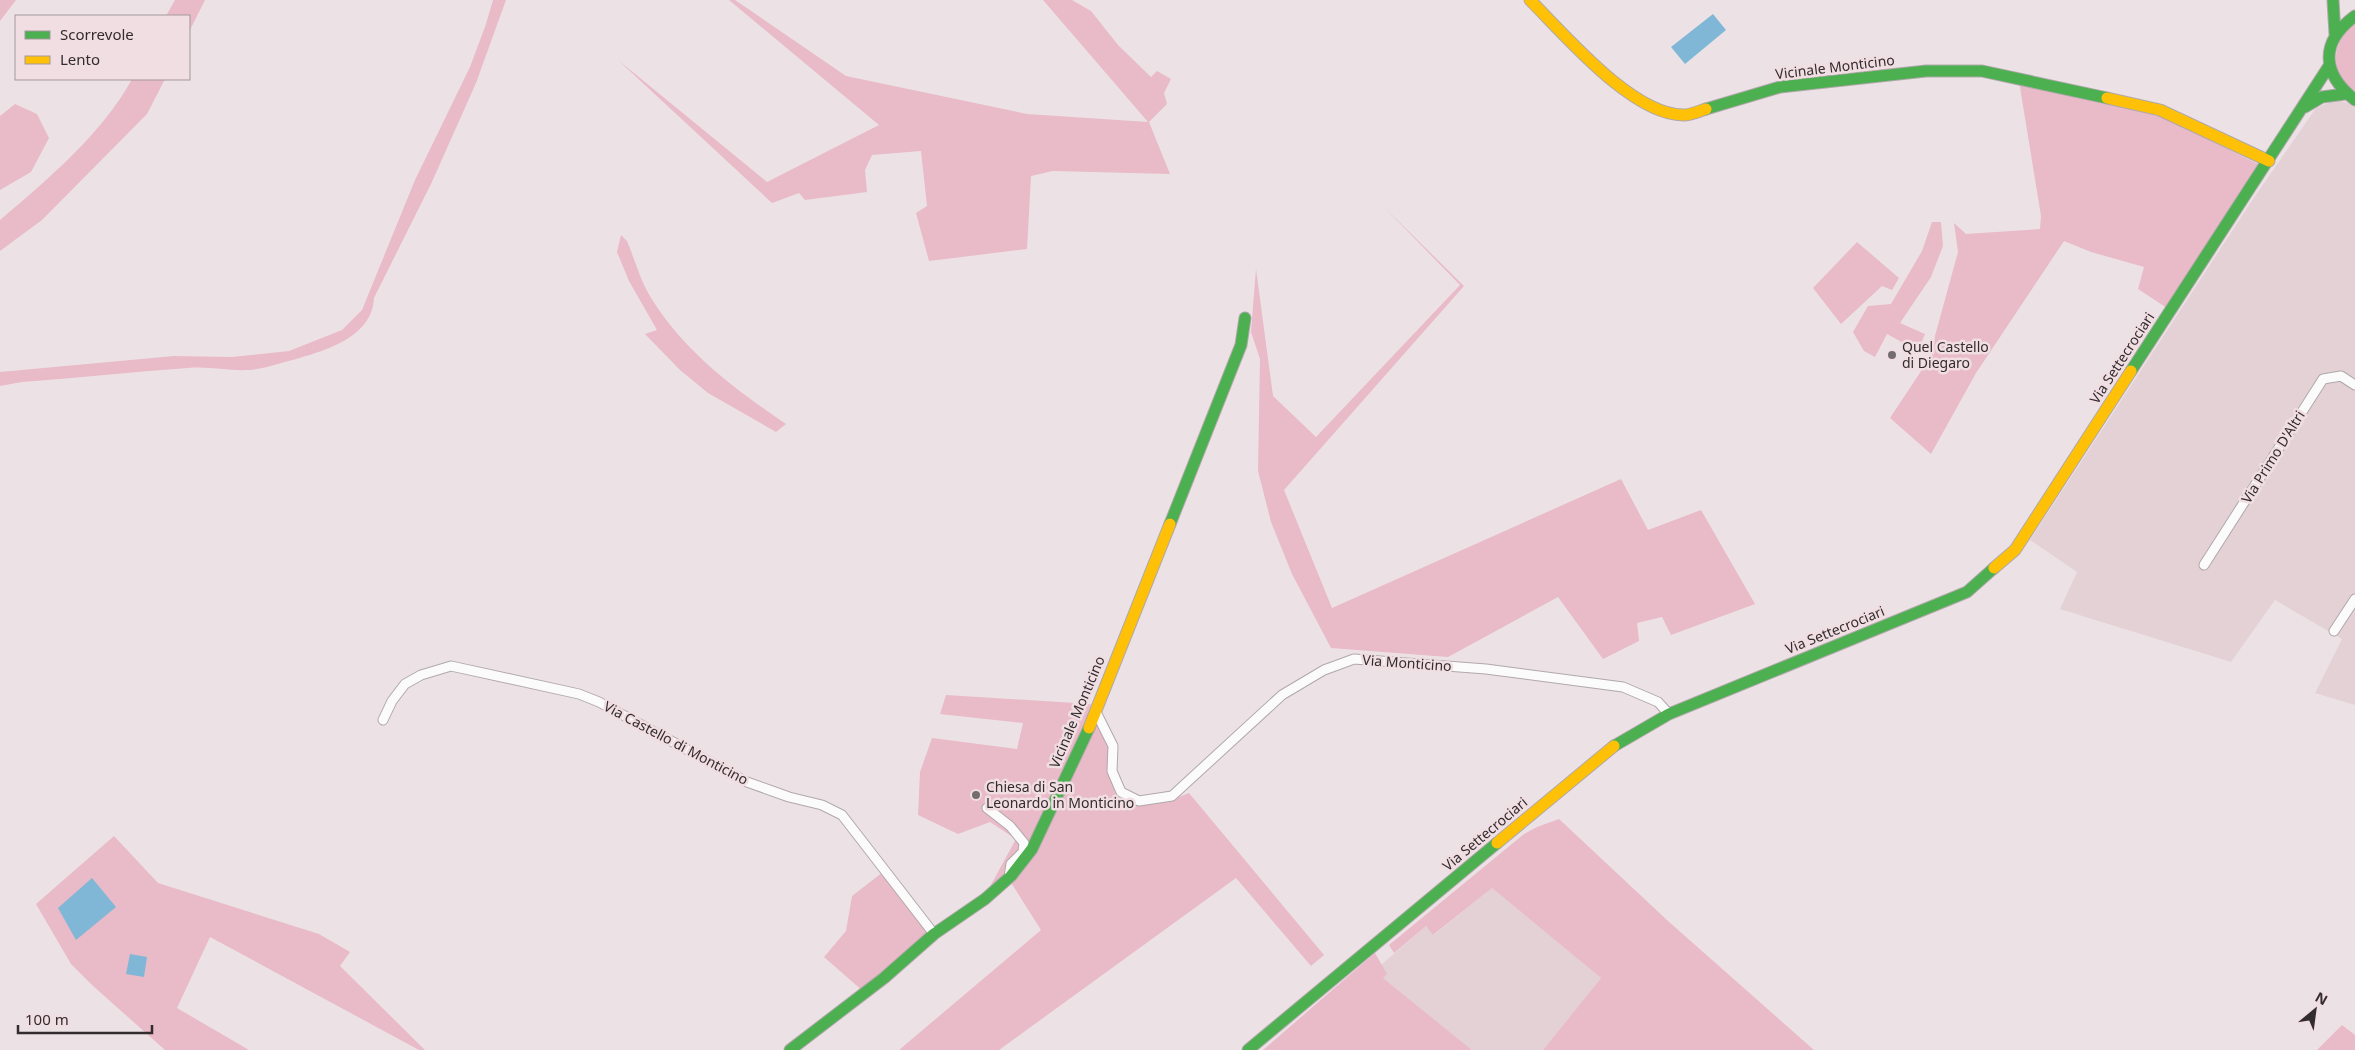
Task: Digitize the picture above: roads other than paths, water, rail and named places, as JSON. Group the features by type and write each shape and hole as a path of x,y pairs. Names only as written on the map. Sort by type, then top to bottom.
{"street":[{"name":"Vicinale Monticino","path":"1530,0 1597,69 1645,103 1668,113 1684,115 1780,88 1831,80 1926,71 1982,71 2160,110 2269,161"},
{"path":"2332,0 2335,34"},
{"path":"2350,97 2335,82 2329,66 2330,44 2344,22 2355,16"},
{"name":"Via Settecrociari","path":"1248,1050 1617,743 1669,714 1967,592 2015,550 2329,66"},
{"name":"Via Settecrociari","path":"2301,110 2312,101 2322,97 2350,97"},
{"name":"Vicinale Monticino","path":"790,1050 884,978 934,934 985,899 1009,878 1032,849 1096,712 1241,345 1245,318"},
{"name":"Via Primo D'Altri","path":"2204,565 2323,379 2341,376 2355,385"},
{"path":"2334,631 2355,599"},
{"name":"Via Monticino","path":"1096,712 1113,746 1112,771 1121,792 1139,801 1172,796 1282,695 1324,670 1354,659 1486,669 1623,687 1658,702 1669,714"},
{"name":"Via Castello di Monticino","path":"383,720 392,701 405,684 421,675 451,666 579,694 592,699 747,782 789,797 822,805 842,815 934,934"},
{"path":"987,808 1010,826 1024,843 1023,852 1011,864 1009,878"}],"water":[{"path":"1713,14 1726,30 1685,64 1671,47"},
{"path":"92,878 116,907 76,940 58,908"},
{"path":"130,954 147,957 144,977 126,974"}],"place":[{"name":"Quel Castello di Diegaro","path":"1892,355"},
{"name":"Chiesa di San Leonardo in Monticino","path":"976,795"}]}
